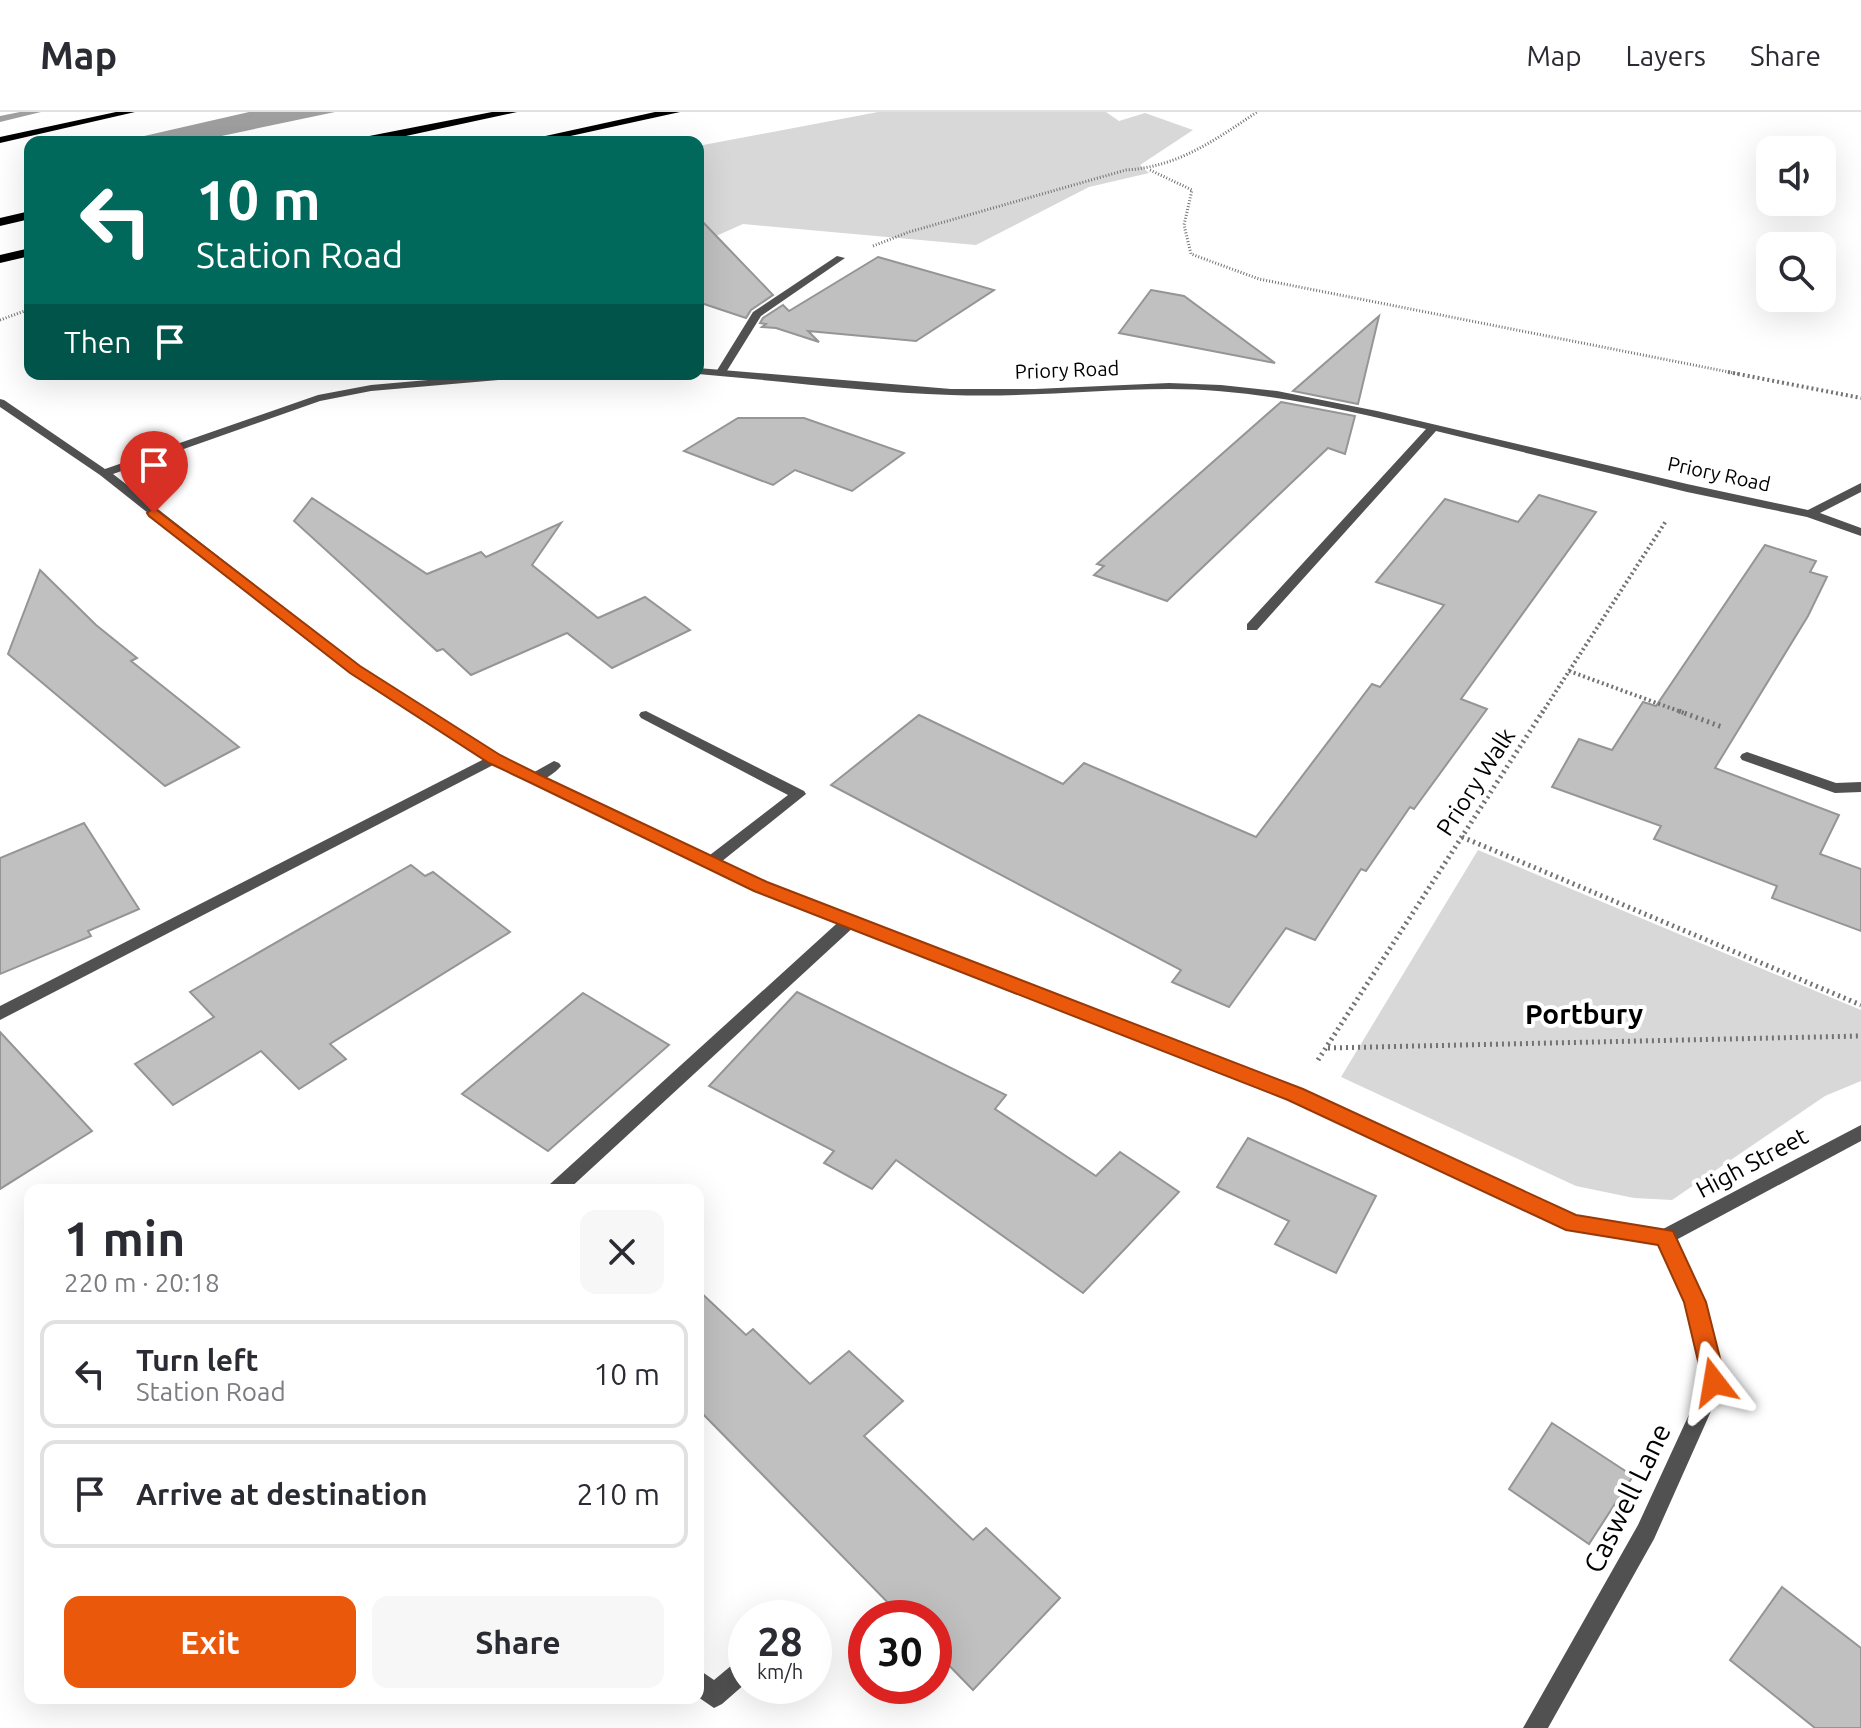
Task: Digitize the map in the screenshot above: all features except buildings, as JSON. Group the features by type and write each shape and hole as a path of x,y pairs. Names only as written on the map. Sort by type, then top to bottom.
{"highway":[{"path":"389,136 511,112"},
{"path":"554,136 674,112"},
{"path":"0,222 24,216"},
{"path":"0,259 24,253"}],"main road":[{"path":"0,140 130,112"}],"street":[{"path":"721,372 757,314 840,258"},
{"name":"Priory Road","path":"704,371 951,392 1169,386 1277,394 1810,514 1861,532"},
{"path":"104,473 318,398 371,388 464,380"},
{"path":"0,402 104,473 355,670 494,759 761,886 1296,1095 1573,1223 1665,1237"},
{"path":"1252,627 1434,427"},
{"path":"1810,514 1861,487"},
{"path":"646,715 799,794 711,862"},
{"path":"1747,757 1835,788 1861,787"},
{"path":"0,1014 494,759"},
{"path":"534,778 554,766"},
{"path":"563,1184 851,920"},
{"name":"High Street","path":"1665,1237 1861,1132"},
{"name":"Caswell Lane","path":"1535,1728 1646,1532 1714,1382 1695,1302 1665,1237"},
{"path":"704,1687 714,1696 728,1684"}],"path":[{"path":"840,258 909,232 1126,170 1150,170 1171,165 1257,112"},
{"path":"1150,170 1192,190 1184,225 1191,254 1259,279 1861,398"},
{"path":"0,320 24,311"},
{"name":"Priory Walk","path":"1296,1095 1687,488"},
{"path":"1569,671 1757,740 1747,757"},
{"path":"1462,837 1861,1005"},
{"path":"1327,1048 1861,1036"}],"shaded area":[{"path":"249,112 335,112 221,136 144,136"},
{"path":"878,112 1106,112 1119,121 1145,113 1193,130 1140,165 1149,173 1089,187 976,245 743,224 704,241 704,145"},
{"path":"1478,850 1861,1010 1861,1081 1825,1096 1672,1200 1634,1198 1576,1186 1341,1077"}],"waterway":[{"path":"0,119 36,112"}],"district":[{"name":"Portbury","path":"1584,1014"}],"route":[{"path":"154,513 355,670 494,759 761,886 1296,1095 1573,1223 1665,1237 1695,1302 1714,1382"}]}
